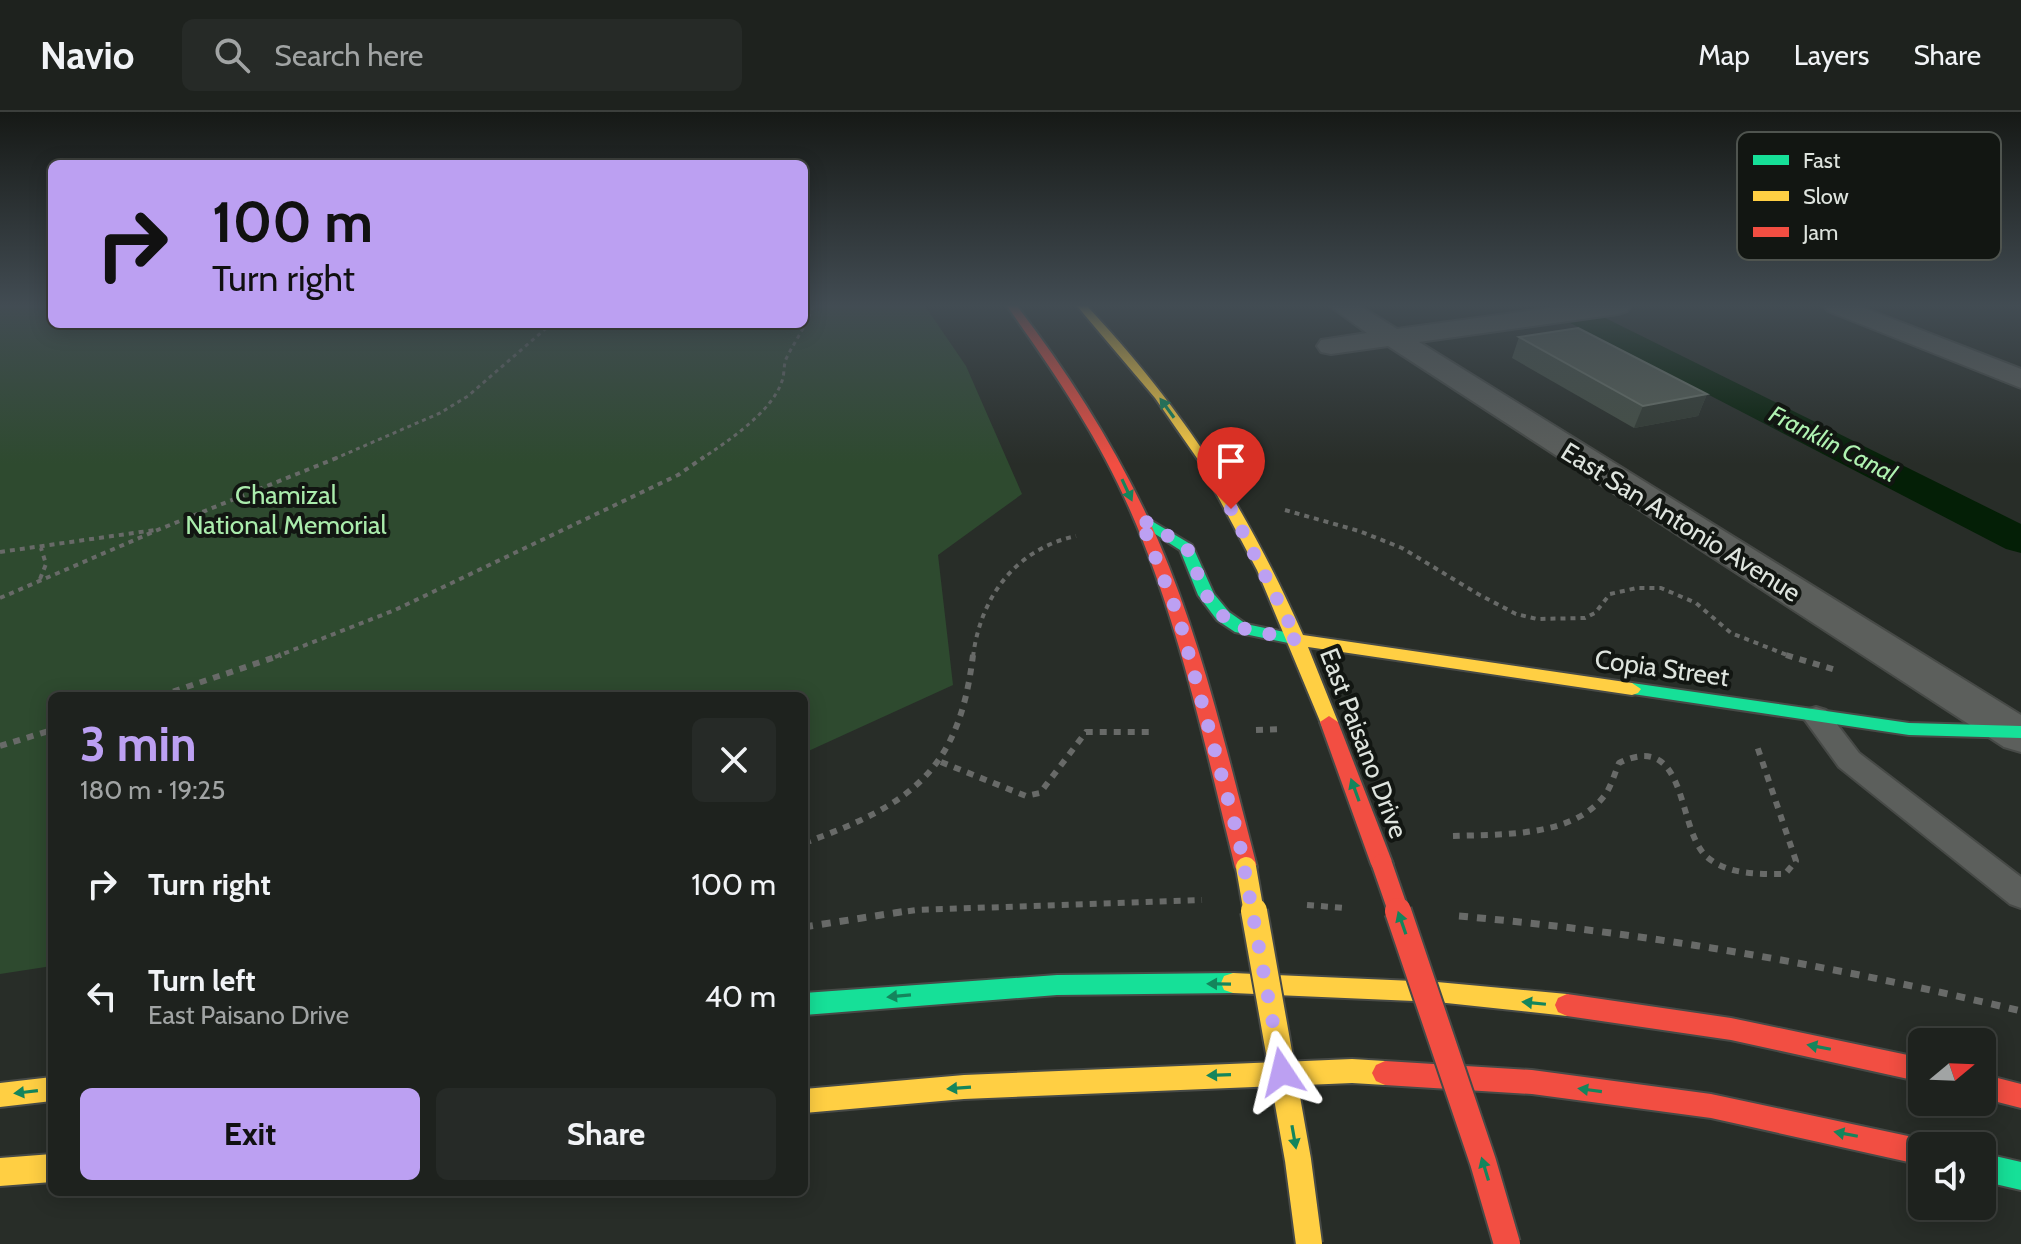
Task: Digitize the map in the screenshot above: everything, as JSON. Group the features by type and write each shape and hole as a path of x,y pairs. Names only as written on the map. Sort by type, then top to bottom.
{"main road":[{"path":"1051,359 1078,396 1140,518 1179,618 1246,867 1298,1160 1309,1244"},
{"name":"East Paisano Drive","path":"1130,359 1186,433 1247,535 1298,640 1382,864 1483,1162 1507,1244"},
{"name":"Copia Street","path":"1140,518 1187,548 1206,595 1223,616 1241,628 1298,640 1909,729 2019,734"},
{"path":"808,1004 977,990 1142,983 1375,987 1662,1017 1908,1066"},
{"path":"808,1101 964,1087 1352,1071 1532,1082 1711,1106 1908,1149"},
{"path":"0,1095 48,1089"},
{"path":"1996,1090 2021,1096"},
{"path":"0,1172 48,1168"},
{"path":"1996,1170 2021,1176"}],"street":[{"name":"East San Antonio Avenue","path":"1427,359 2019,734"},
{"path":"1970,359 2021,379"}],"lane":[{"path":"1816,716 1849,760 2021,895"}],"path":[{"path":"0,598 440,413 468,396 511,359"},
{"path":"172,692 309,646 395,610 678,475 735,436 773,398 782,381 786,359"},
{"path":"1285,510 1372,534 1427,560 1489,603 1518,616 1550,621 1587,619 1600,612 1610,594 1635,586 1661,587 1687,597 1727,631 1771,652 1840,671"},
{"path":"0,552 160,529"},
{"path":"808,842 849,827 903,794 941,762 963,719 971,692 979,620 994,591 1036,552 1064,538 1076,536"},
{"path":"39,580 47,566 46,554 41,547"},
{"path":"1245,730 1291,729"},
{"path":"0,746 48,731"},
{"path":"941,762 1026,796 1040,793 1086,732 1151,732"},
{"path":"1453,836 1528,831 1572,820 1605,796 1619,763 1633,756 1647,757 1664,763 1675,774 1696,845 1713,861 1744,874 1785,874 1796,861 1755,737"}],"green space":[{"name":"Chamizal National Memorial","path":"0,359 961,359 966,366 1022,494 938,555 953,685 808,751 808,692 48,692 48,967 0,974"}],"building":[{"path":"1558,359 1638,359 1707,394 1643,406"}],"waterway":[{"name":"Franklin Canal","path":"1663,359 2021,540"}],"traffic: fast":[{"path":"1140,518 1187,548 1206,595 1223,616 1241,628 1298,640"},
{"path":"1632,689 1909,729 2021,732"},
{"path":"808,1004 1057,985 1233,983"},
{"path":"1996,1170 2021,1176"}],"traffic: slow":[{"path":"1129,359 1183,427 1246,533 1265,570 1329,722"},
{"path":"1298,640 1632,689"},
{"path":"1246,867 1298,1160 1309,1244"},
{"path":"1233,983 1437,992 1567,1005"},
{"path":"808,1101 964,1087 1352,1071 1385,1073"},
{"path":"0,1095 48,1089"},
{"path":"0,1172 48,1168"}],"traffic: jam":[{"path":"1050,359 1100,437 1152,543 1189,651 1246,867"},
{"path":"1329,722 1382,864"},
{"path":"1382,864 1483,1162 1507,1244"},
{"path":"1567,1005 1731,1029 1908,1067"},
{"path":"1385,1073 1532,1082 1711,1106 1908,1149"},
{"path":"1996,1090 2021,1096"}],"route":[{"path":"1231,509 1247,535 1298,640 1241,628 1223,616 1206,595 1187,548 1140,518 1179,618 1246,867 1282,1072"}]}
